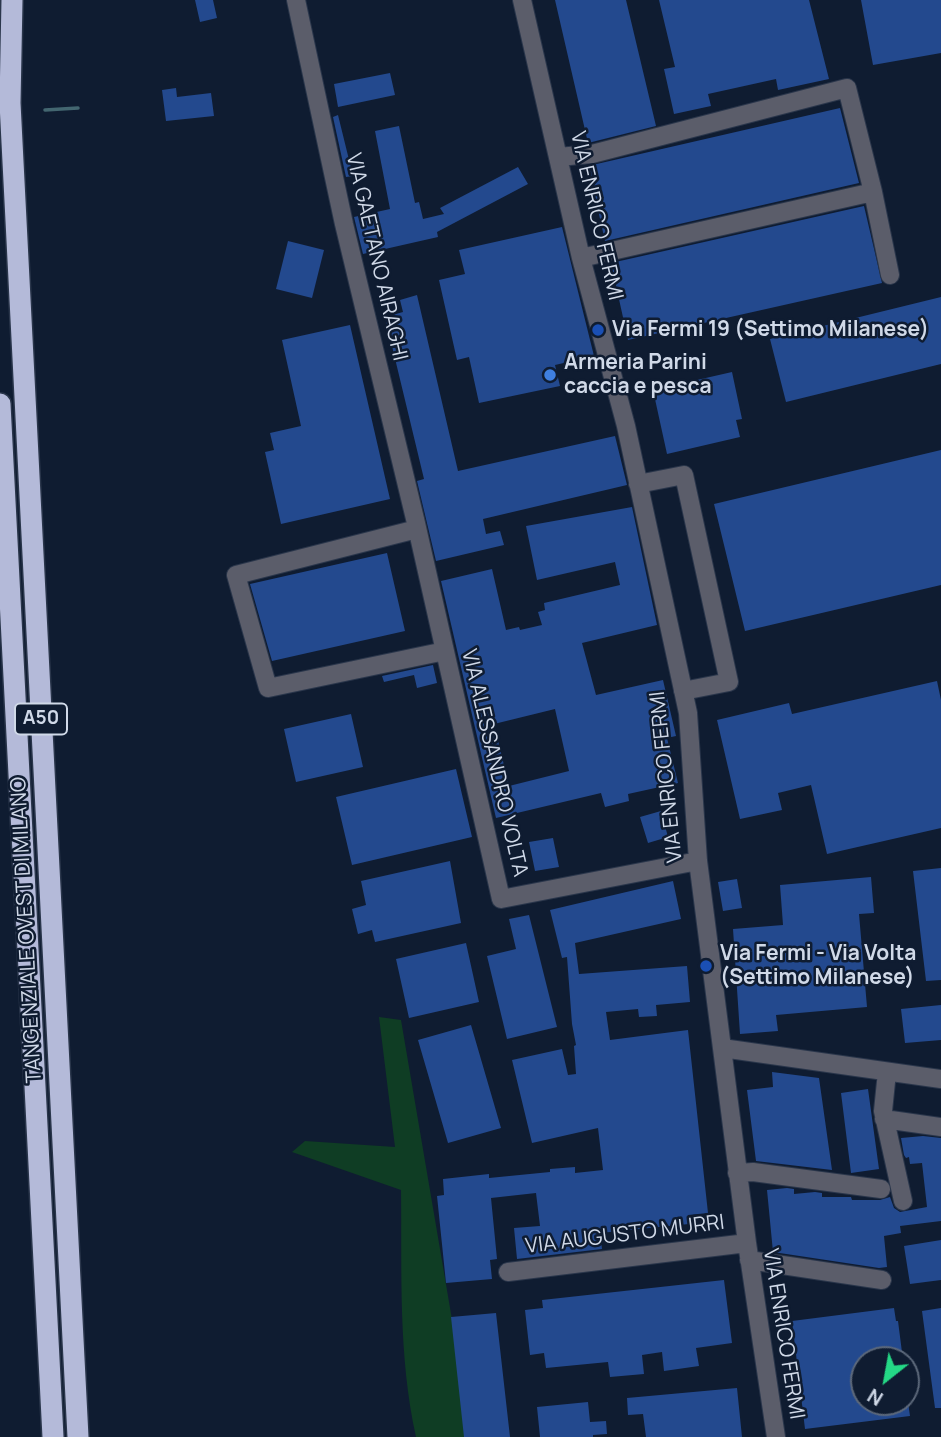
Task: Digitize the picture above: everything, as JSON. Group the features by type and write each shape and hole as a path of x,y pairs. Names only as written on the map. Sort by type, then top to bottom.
{"highway":[{"name":"TANGENZIALE OVEST DI MILANO","path":"12,0 10,103 78,1437"},
{"name":"TANGENZIALE OVEST DI MILANO","path":"0,404 53,1437"}],"street":[{"name":"VIA GAETANO AIRAGHI","path":"296,0 344,224 417,526"},
{"name":"VIA ENRICO FERMI","path":"522,0 581,258 626,426 688,713 698,860 737,1172 776,1437"},
{"path":"558,157 592,154 846,88 873,192 890,275"},
{"path":"581,258 873,192"},
{"path":"638,484 684,475 729,682 683,691"},
{"name":"VIA ALESSANDRO VOLTA","path":"417,526 501,899 698,860"},
{"path":"417,526 236,575 268,688 445,651"},
{"path":"722,1048 941,1079"},
{"path":"887,1072 883,1111 903,1201"},
{"path":"884,1119 941,1127"},
{"path":"737,1172 881,1189"},
{"name":"VIA AUGUSTO MURRI","path":"508,1272 748,1251 882,1280"}],"green space":[{"path":"379,1017 401,1020 472,1437 416,1437 404,1345 401,1190 292,1152 305,1141 395,1147"}],"building":[{"path":"195,0 213,0 217,18 200,22"},
{"path":"555,0 626,0 656,126 588,143"},
{"path":"659,0 809,0 829,79 778,90 776,79 708,94 711,106 674,114 664,69 675,67"},
{"path":"861,0 941,0 941,53 873,65"},
{"path":"390,73 395,95 338,107 334,84"},
{"path":"176,88 177,97 211,93 214,116 166,121 162,90"},
{"path":"840,108 859,183 605,241 588,166"},
{"path":"338,115 353,176 346,177 333,117"},
{"path":"399,126 415,203 419,202 423,219 444,214 440,208 518,167 528,184 437,232 438,237 363,254 354,217 390,209 375,131"},
{"path":"864,206 882,283 628,340 611,263"},
{"path":"562,227 594,356 555,365 560,386 479,403 469,357 457,360 439,280 465,274 459,250"},
{"path":"288,241 324,250 312,298 276,289"},
{"path":"417,295 458,471 615,436 627,485 483,519 486,534 500,531 504,545 436,561 417,481 424,479 385,317 403,312 400,300"},
{"path":"941,297 941,364 786,402 770,339"},
{"path":"350,325 390,499 281,524 265,452 274,450 270,433 301,426 282,340"},
{"path":"732,372 742,419 736,420 740,437 667,454 653,390"},
{"path":"941,450 941,585 745,631 714,504"},
{"path":"632,507 657,625 582,643 596,695 663,680 676,736 667,738 678,783 628,794 629,801 605,807 601,793 496,818 441,581 492,569 506,630 542,625 538,612 545,610 544,603 620,585 615,562 537,580 526,526","holes":["555,709 569,771 509,786 494,724"]},
{"path":"387,553 405,631 272,661 250,584"},
{"path":"433,665 437,683 417,688 414,675 384,682 382,676"},
{"path":"937,681 941,700 941,828 827,854 811,785 778,793 782,810 740,819 717,720 789,703 792,714"},
{"path":"351,714 363,767 296,782 284,729"},
{"path":"456,769 472,837 352,865 336,797"},
{"path":"661,811 668,837 648,843 640,817"},
{"path":"553,838 559,867 535,871 529,842"},
{"path":"450,861 461,923 375,942 372,930 358,934 352,909 366,905 361,881"},
{"path":"941,868 941,980 926,981 913,871"},
{"path":"871,877 874,913 859,914 867,1007 776,1015 778,1031 740,1034 733,929 783,925 780,885"},
{"path":"737,879 742,908 723,911 718,882"},
{"path":"673,881 681,919 575,943 579,974 687,966 690,1002 656,1005 657,1016 639,1017 638,1009 606,1012 610,1040 688,1030 708,1213 688,1215 689,1224 600,1233 602,1249 517,1259 514,1228 540,1226 536,1193 491,1198 497,1259 490,1260 492,1279 446,1283 437,1196 444,1195 443,1179 489,1174 489,1178 575,1167 575,1173 603,1170 598,1128 532,1143 512,1060 562,1049 568,1075 576,1074 576,1045 567,957 562,958 550,910"},
{"path":"529,915 557,1027 507,1039 487,956 516,949 509,919"},
{"path":"466,943 479,1002 409,1018 396,959"},
{"path":"941,1005 941,1040 905,1043 901,1009"},
{"path":"471,1025 501,1128 448,1143 418,1040"},
{"path":"772,1072 819,1078 832,1170 756,1161 747,1090 773,1087"},
{"path":"868,1089 879,1169 851,1173 841,1093"},
{"path":"901,1138 941,1138 941,1221 900,1226 901,1233 884,1236 887,1267 773,1252 767,1190 787,1188 794,1189 794,1194 815,1192 822,1193 822,1197 851,1197 852,1200 880,1200 890,1197 894,1208 900,1212 927,1207 922,1163 910,1164 909,1157 904,1155"},
{"path":"941,1240 941,1280 910,1284 904,1246"},
{"path":"724,1280 732,1343 696,1348 699,1366 664,1371 662,1352 642,1355 644,1374 610,1377 608,1362 546,1368 544,1353 530,1355 525,1310 543,1308 542,1300"},
{"path":"894,1308 901,1346 850,1346 850,1416 910,1416 805,1429 792,1321"},
{"path":"941,1308 941,1408 935,1408 922,1311"},
{"path":"496,1313 510,1437 464,1437 451,1317"},
{"path":"737,1388 742,1437 646,1437 643,1414 628,1415 627,1398"},
{"path":"588,1402 590,1422 606,1421 607,1434 593,1437 540,1437 537,1407"}],"waterway":[{"path":"45,110 78,108"}],"place":[{"name":"Via Fermi 19 (Settimo Milanese)","path":"598,330"},
{"name":"Armeria Parini caccia e pesca","path":"550,375"},
{"name":"Via Fermi - Via Volta (Settimo Milanese)","path":"706,966"}]}
